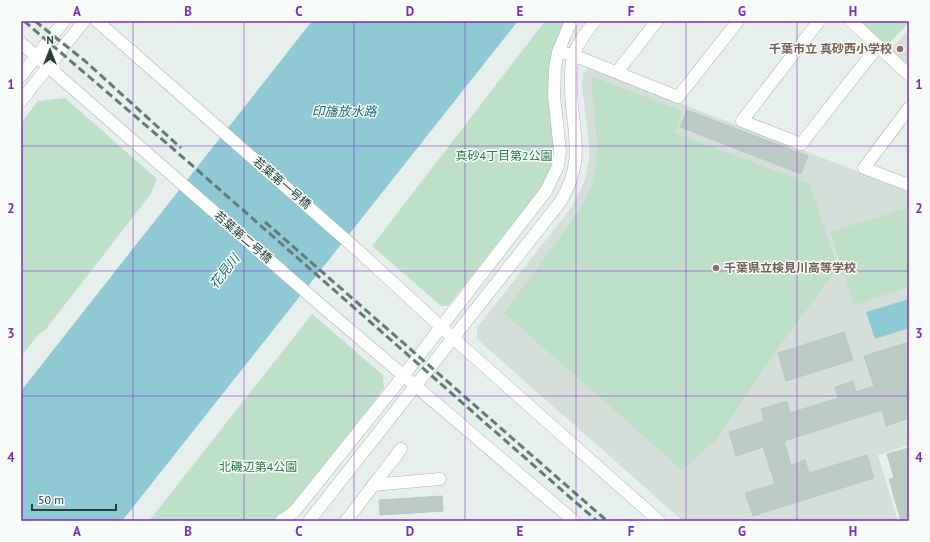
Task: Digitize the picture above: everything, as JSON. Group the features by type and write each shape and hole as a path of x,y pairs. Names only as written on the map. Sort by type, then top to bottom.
{"street":[{"path":"21,76 64,21"},
{"path":"21,101 47,66 84,21"},
{"name":"若葉第一号橋","path":"97,21 363,255 453,338 660,521"},
{"path":"281,521 294,512 404,375 546,192 558,166 560,151 554,96 555,68 558,52 569,26 573,21"},
{"path":"309,521 417,386 561,201 569,186 575,166 577,149 571,96 571,71 573,55 584,35 595,21"},
{"path":"616,72 657,21"},
{"path":"558,52 573,55 678,97 738,21"},
{"path":"819,21 742,120 801,144 878,46"},
{"path":"851,21 909,74"},
{"name":"若葉第二号橋","path":"21,43 323,307 574,521"},
{"path":"909,108 864,168 909,185"},
{"path":"347,521 401,449"},
{"path":"373,485 440,479"}],"shaded area":[{"name":"千葉市立 真砂西小学校","path":"909,29 909,67 891,50"},
{"name":"千葉県立検見川高等学校","path":"588,68 909,191 909,445 878,455 898,521 683,521 477,339 477,328 571,208 584,183 589,159 589,143 582,85 583,73"}],"green space":[{"name":"真砂4丁目第2公園","path":"545,21 567,21 555,45 549,66 555,162 548,179 448,306 441,306 372,246"},
{"path":"857,21 909,21 909,22 885,48"},
{"path":"591,76 683,111 675,133 810,184 838,268 781,344 717,439 682,470 504,313 580,210 592,185 595,174 597,144"},
{"path":"65,98 157,179 150,195 46,329 39,334 21,356 21,123 38,101"},
{"path":"909,207 909,287 854,305 830,232"},
{"name":"北磯辺第4公園","path":"312,314 383,375 384,388 290,510 273,521 149,521"}],"water":[{"name":"印旛放水路","path":"312,21 518,21 122,521 21,521 21,391"},
{"path":"909,299 909,328 875,339 866,312"}],"building":[{"path":"687,110 808,156 801,174 680,127"},
{"path":"844,332 853,360 786,381 778,353"},
{"path":"909,342 909,418 886,426 882,410 784,441 791,465 805,460 809,473 867,455 874,478 753,516 745,493 775,484 763,447 736,456 729,432 764,421 761,409 787,401 790,413 838,398 835,387 853,381 856,392 874,386 864,356"},
{"path":"909,448 909,466 906,467 909,478 909,521 901,521 889,479 894,478 887,454"},
{"path":"442,496 443,511 380,515 379,500"}],"railway":[{"path":"24,21 178,153 597,521"},
{"path":"35,21 85,61 181,148"},
{"path":"265,222 607,521"}],"place":[{"name":"千葉市立 真砂西小学校","path":"900,49"},
{"name":"千葉県立検見川高等学校","path":"716,268"}],"water label":[{"name":"花見川","path":"224,271"}]}
